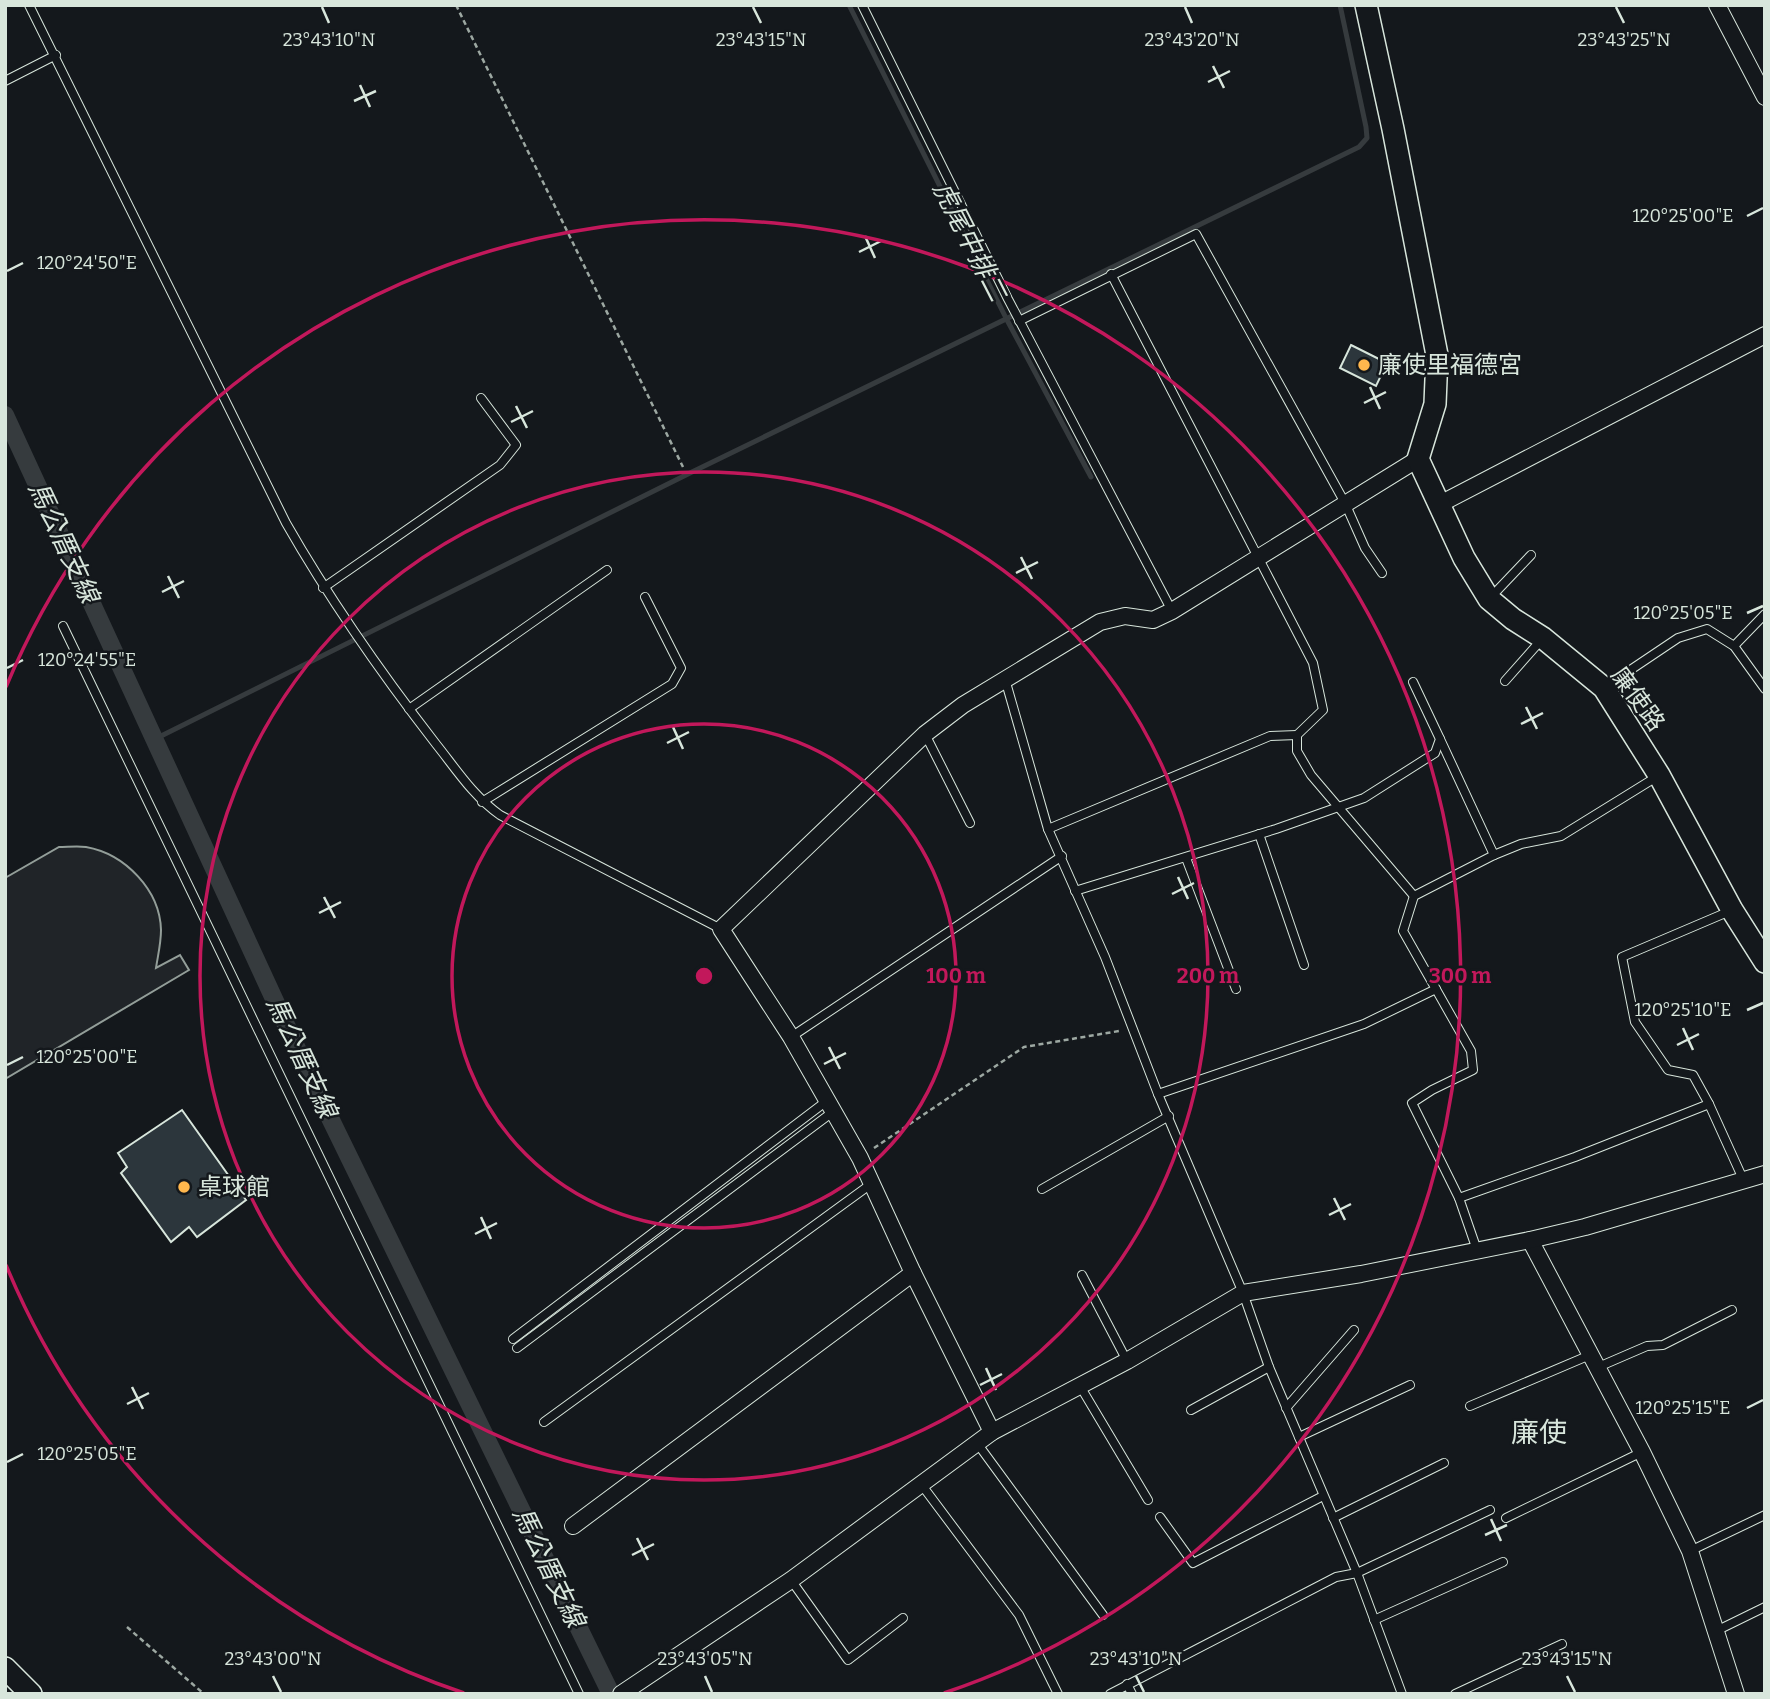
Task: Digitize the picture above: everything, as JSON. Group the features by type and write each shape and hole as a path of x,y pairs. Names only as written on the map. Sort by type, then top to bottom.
{"street":[{"path":"992,1433 860,1158 792,1037 722,929 925,734 963,705 1100,622 1125,616 1153,620 1172,611 1418,458 1435,404 1437,355 1366,5"},
{"path":"1717,5 1763,90"},
{"path":"1438,505 1765,335"},
{"name":"廉使路","path":"1418,458 1464,558 1489,599 1604,688 1659,775 1732,910 1765,962"},
{"path":"621,1694 791,1580 976,1443 1128,1361 1243,1293 1361,1274 1530,1240 1585,1227 1765,1174"},
{"path":"1530,1240 1642,1452 1690,1550 1736,1694"},
{"path":"573,1526 913,1273"},
{"path":"5,1668 31,1694"}],"lane":[{"path":"29,5 286,523 323,588 409,709 482,802 500,815 722,929"},
{"path":"862,5 1019,321 1172,611"},
{"path":"5,81 56,55"},
{"path":"1019,321 1196,234 1345,503 1365,548 1382,573"},
{"path":"1048,829 1270,736 1297,735 1323,710 1313,663 1286,607 1257,557 1111,274"},
{"path":"323,588 500,465 516,445 481,398"},
{"path":"1489,599 1531,555"},
{"path":"409,709 607,570"},
{"path":"482,802 672,684 681,668 645,597"},
{"path":"1734,646 1765,614"},
{"path":"63,626 579,1694"},
{"path":"1604,688 1678,638 1707,629 1734,646 1765,689"},
{"path":"1505,681 1542,638"},
{"path":"1005,679 1048,829 1105,957 1158,1094 1243,1293 1269,1367 1357,1573 1402,1694"},
{"path":"1413,682 1494,855"},
{"path":"925,734 970,822"},
{"path":"1297,735 1297,751 1311,775 1414,897"},
{"path":"1075,891 1186,858 1364,798 1435,752 1440,739"},
{"path":"1477,1250 1459,1198 1412,1103 1473,1070 1471,1051 1403,931 1414,897 1494,855 1521,844 1561,836 1659,775"},
{"path":"1259,834 1304,965"},
{"path":"792,1037 1062,856"},
{"path":"1186,858 1236,989"},
{"path":"1732,910 1622,957 1635,1022 1668,1070 1693,1074 1743,1179"},
{"path":"1158,1094 1364,1024 1436,989"},
{"path":"1459,1198 1575,1157 1709,1104"},
{"path":"831,1105 515,1344 831,1105"},
{"path":"1042,1189 1169,1116"},
{"path":"544,1422 871,1184"},
{"path":"1083,1275 1128,1361"},
{"path":"1470,1406 1593,1361 1647,1346 1663,1345 1732,1310"},
{"path":"1286,1408 1354,1330"},
{"path":"1191,1410 1269,1367"},
{"path":"1299,1437 1410,1384"},
{"path":"1080,1386 1148,1500"},
{"path":"976,1443 1104,1615"},
{"path":"1506,1518 1642,1452"},
{"path":"1332,1518 1444,1463"},
{"path":"921,1484 1019,1615 1058,1694"},
{"path":"1160,1517 1193,1563 1323,1496"},
{"path":"1110,1694 1336,1577 1357,1573 1490,1510"},
{"path":"1690,1550 1765,1515"},
{"path":"1374,1620 1503,1562"},
{"path":"791,1580 848,1660 903,1618"},
{"path":"1716,1630 1765,1607"},
{"path":"1455,1694 1562,1644"},
{"path":"1127,1684 1132,1694"}],"path":[{"path":"456,5 683,467"},
{"path":"860,1158 1024,1047 1132,1028"},
{"path":"127,1627 204,1694"}],"shaded area":[{"path":"59,847 86,847 100,851 114,857 138,876 154,901 159,915 161,935 156,968 180,955 189,970 5,1079 5,878"}],"building":[{"name":"廉使里福德宮","path":"1351,345 1387,363 1376,386 1340,368"},
{"name":"桌球館","path":"182,1110 246,1200 197,1237 189,1227 171,1242 121,1173 127,1167 118,1153"}],"waterway":[{"name":"虎尾中排二","path":"849,5 1007,320 1091,477"},
{"path":"155,739 692,472 1359,147 1367,138 1366,127 1340,5"},
{"name":"馬公厝支線","path":"5,415 310,1077 611,1694"}],"place":[{"name":"廉使里福德宮","path":"1364,365"},
{"name":"桌球館","path":"184,1187"}],"district":[{"name":"廉使","path":"1539,1432"}]}
